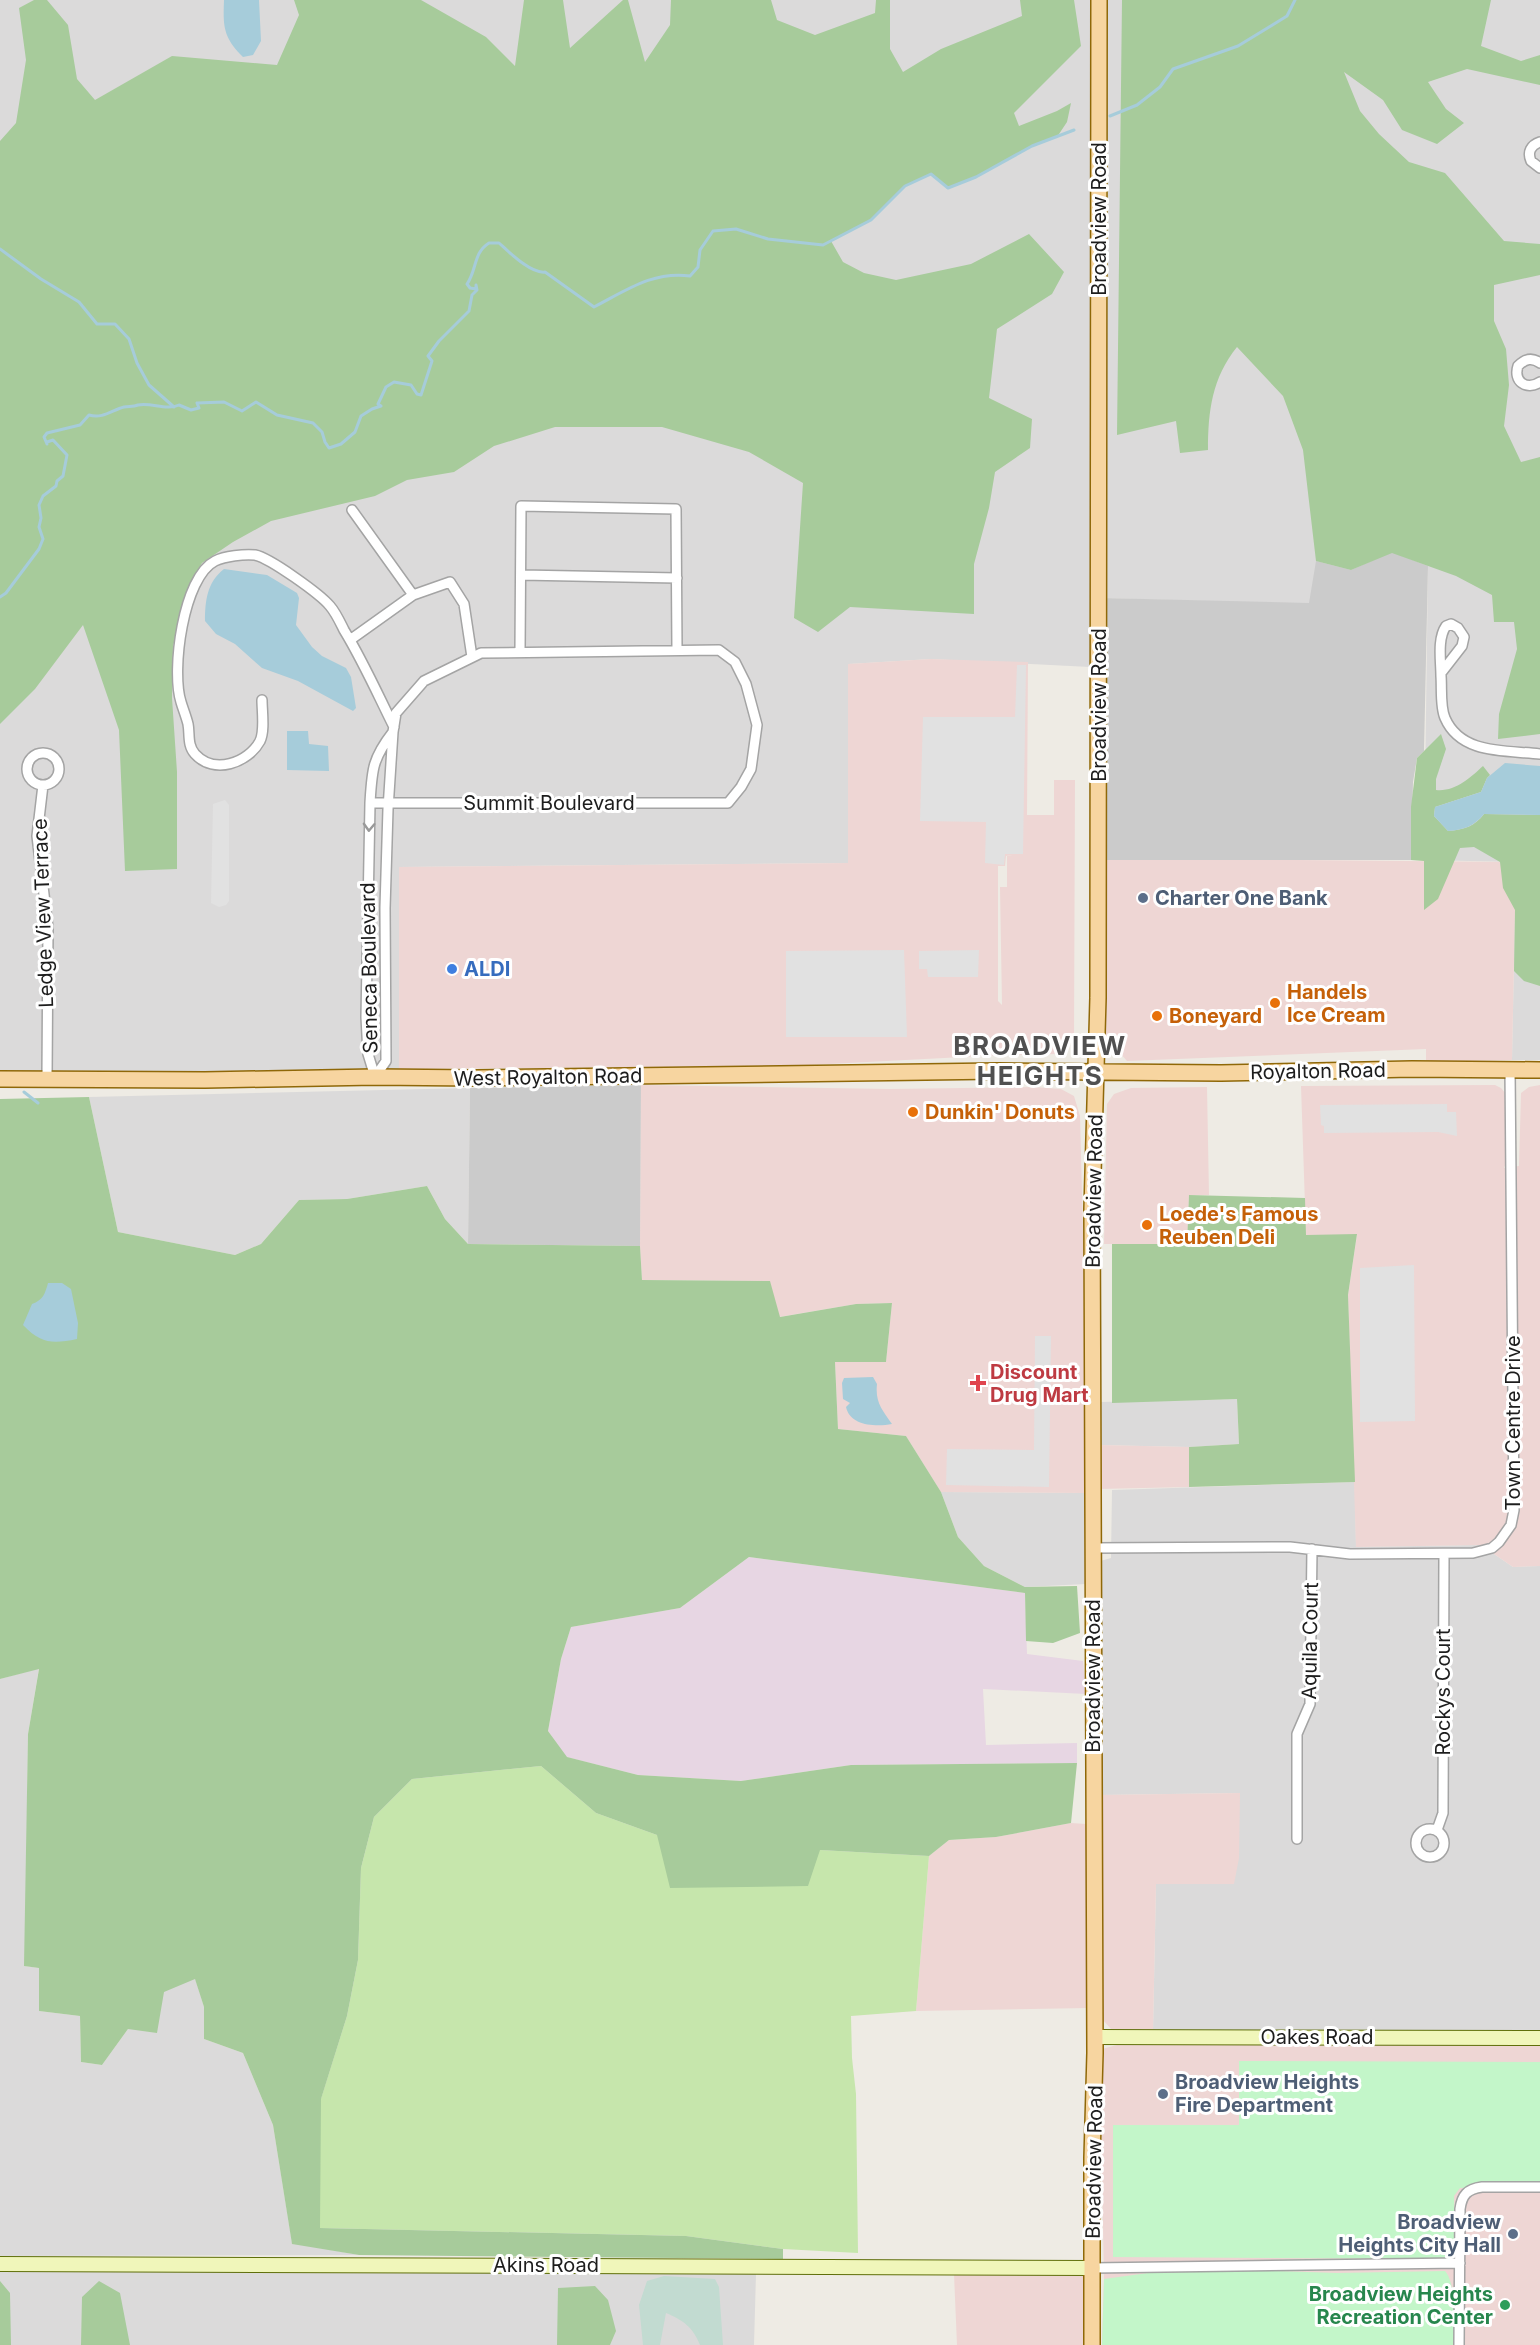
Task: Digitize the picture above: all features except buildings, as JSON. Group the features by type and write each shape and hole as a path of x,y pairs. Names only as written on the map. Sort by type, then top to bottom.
{"main road":[{"name":"Broadview Road","path":"1092,2345 1095,2037 1092,1198 1098,998 1099,0"},
{"name":"Royalton Road","path":"1096,1072 1540,1070"},
{"name":"West Royalton Road","path":"0,1079 205,1080 778,1073 1096,1072"}],"street":[{"path":"1540,142 1533,145 1529,153 1531,161 1540,168"},
{"path":"1538,361 1522,362 1516,375 1525,386 1534,386 1540,382"},
{"path":"520,652 521,506 676,509 677,650"},
{"path":"352,510 413,595"},
{"path":"262,700 261,739 249,755 238,763 226,764 207,763 196,755 191,747 188,725 179,695 177,662 180,637 189,602 201,576 214,561 254,555 268,560 330,606 350,640 393,730"},
{"path":"521,575 676,578"},
{"path":"350,640 413,595 450,582 464,603 472,657"},
{"path":"1441,673 1462,646 1464,636 1458,628 1451,624 1446,626 1442,632 1441,673 1444,717 1456,736 1493,750 1540,754"},
{"name":"Seneca Boulevard","path":"375,1077 386,1061 385,908 393,730 396,713 424,681 480,653 719,650 735,662 746,684 757,725 751,769 741,787 728,803"},
{"name":"Seneca Boulevard","path":"375,1077 368,1054 366,1017 370,803 373,767 380,749 393,730"},
{"name":"Ledge View Terrace","path":"43,785 37,836 48,933 47,1078"},
{"name":"Summit Boulevard","path":"370,803 728,803"},
{"name":"Town Centre Drive","path":"1093,1548 1311,1548 1350,1554 1444,1554 1473,1553 1492,1548 1506,1534 1514,1515 1510,1070"},
{"name":"Aquila Court","path":"1297,1839 1297,1734 1310,1704 1311,1548"},
{"name":"Rockys Court","path":"1437,1830 1443,1813 1444,1554"},
{"name":"Oakes Road","path":"1095,2037 1540,2038"},
{"path":"1459,2345 1460,2209 1466,2192 1482,2187 1540,2187"},
{"name":"Akins Road","path":"0,2264 1093,2268"},
{"path":"1093,2268 1460,2264"}],"shaded area":[{"path":"0,0 1093,0 1090,667 931,659 849,664 848,863 400,867 399,1073 0,1075"},
{"path":"1108,0 1540,0 1540,1060 1512,1060 1516,862 1424,860 1428,566 1309,604 1102,598"},
{"path":"1392,552 1428,566 1424,751 1417,758 1413,782 1411,860 1106,860 1102,598 1309,603 1316,561 1351,570"},
{"path":"931,659 1028,662 1027,815 1054,815 1054,780 1075,780 1074,1041 1058,1054 1003,1055 1002,1049 1002,1055 790,1066 399,1069 399,867 848,863 848,664","holes":["1012,855 1007,856 1007,887 1000,887 1002,1005 998,1001 998,866 1005,866 1006,856"]},
{"path":"1017,665 1026,665 1023,854 1005,854 1004,865 985,863 986,822 920,821 923,717 1015,717"},
{"path":"225,800 229,805 229,901 226,905 219,907 211,903 213,804"},
{"path":"1106,860 1516,862 1512,1060 1426,1062 1426,1049 1127,1061 1106,1037"},
{"path":"904,950 907,1037 786,1037 786,951"},
{"path":"979,950 978,977 928,977 927,969 919,969 919,951"},
{"path":"641,1085 890,1089 1034,1087 1061,1089 1074,1096 1080,1116 1085,1312 1086,1493 941,1492 906,1436 838,1429 835,1361 886,1362 892,1303 856,1304 779,1317 769,1281 642,1280 640,1246"},
{"path":"641,1085 640,1246 468,1244 470,1088"},
{"path":"1495,1085 1506,1094 1506,1163 1504,1168 1519,1166 1521,1093 1529,1087 1540,1085 1540,1566 1513,1567 1481,1545 1356,1547 1348,1295 1357,1235 1306,1235 1301,1086"},
{"path":"1207,1087 1209,1195 1189,1195 1187,1244 1104,1244 1107,1104 1114,1094 1131,1088"},
{"path":"470,1088 468,1244 445,1219 427,1186 347,1199 299,1200 261,1244 235,1255 118,1232 89,1097"},
{"path":"1447,1104 1447,1112 1456,1112 1457,1136 1438,1132 1324,1133 1324,1126 1321,1125 1320,1105"},
{"path":"1414,1265 1415,1421 1360,1422 1360,1268"},
{"path":"1035,1336 1051,1336 1049,1487 946,1485 947,1449 1034,1450"},
{"path":"1237,1399 1239,1444 1189,1447 1099,1445 1100,1402"},
{"path":"1099,1445 1189,1447 1189,1487 1099,1489"},
{"path":"1355,1482 1356,1547 1481,1545 1513,1567 1540,1566 1540,2033 1153,2031 1156,1884 1240,1793 1100,1795 1097,1562 1111,1558 1112,1490"},
{"path":"941,1492 1086,1493 1086,1584 1025,1587 984,1566 958,1537"},
{"path":"749,1557 1025,1593 1027,1654 1083,1661 1086,1694 983,1689 986,1745 1077,1743 1077,1763 851,1765 741,1781 638,1775 566,1757 548,1731 561,1659 571,1627 680,1608"},
{"path":"39,1668 28,1734 25,1966 39,1968 39,2011 80,2016 81,2062 102,2065 128,2029 164,1991 195,1978 204,2007 204,2039 243,2053 273,2125 292,2243 359,2255 0,2256 0,1679"},
{"path":"1240,1793 1239,1858 1234,1884 1156,1884 1153,2031 1112,2030 1102,2019 1100,1795"},
{"path":"1071,1823 1086,1824 1088,2008 916,2011 929,1856 949,1840 996,1837"},
{"path":"1124,2043 1540,2043 1540,2345 1102,2345 1104,2279 1100,2064 1102,2049"},
{"path":"0,2270 756,2274 754,2345 0,2345"},
{"path":"1062,2273 1084,2276 1087,2290 1087,2345 957,2345 954,2274"}],"green space":[{"path":"34,0 47,0 68,25 77,79 95,100 172,56 277,65 299,15 294,0 421,0 486,37 515,66 524,0 563,0 570,48 623,0 628,0 645,62 670,25 671,0 771,0 777,20 815,35 875,13 876,0 890,0 890,49 903,72 941,49 1022,16 1020,0 1074,0 1081,46 1014,113 1019,126 1071,103 1067,122 1057,137 1032,146 976,177 948,188 931,174 905,186 871,220 831,241 843,262 864,273 896,280 971,264 1029,234 1064,272 1052,294 997,329 989,398 1032,419 1030,448 995,472 989,508 974,564 974,614 850,607 818,632 794,618 803,483 749,452 662,427 555,427 494,446 454,472 407,480 375,496 271,521 233,542 202,563 193,579 173,646 172,698 177,772 177,869 125,871 119,730 83,625 35,689 0,724 0,141 16,123 26,60 19,8"},
{"path":"1122,0 1491,0 1481,46 1521,61 1540,55 1540,85 1467,69 1428,82 1446,109 1464,123 1437,144 1402,130 1383,100 1344,72 1360,111 1379,134 1409,162 1445,173 1504,241 1540,244 1540,275 1494,285 1494,321 1506,349 1509,385 1504,426 1521,462 1540,457 1540,734 1498,739 1499,714 1517,649 1514,622 1494,622 1492,595 1456,576 1392,553 1351,570 1316,561 1303,450 1283,396 1237,347 1222,371 1213,396 1208,450 1180,453 1176,421 1117,435"},
{"path":"1441,734 1446,749 1436,779 1436,790 1456,786 1483,766 1490,775 1481,792 1435,807 1434,816 1448,831 1469,827 1484,814 1540,815 1540,986 1524,981 1514,971 1515,910 1503,888 1500,862 1474,847 1460,848 1438,899 1424,910 1424,861 1411,860 1411,807 1417,758"},
{"path":"89,1097 118,1232 235,1255 261,1244 299,1200 347,1199 427,1186 445,1219 468,1244 640,1246 642,1280 770,1281 780,1317 856,1304 892,1303 886,1362 835,1362 838,1429 906,1436 941,1492 958,1537 984,1566 1025,1587 1077,1586 1080,1633 1053,1643 1026,1641 1025,1593 749,1557 680,1608 571,1627 561,1659 548,1731 567,1757 638,1775 741,1781 851,1765 1077,1763 1071,1823 996,1837 949,1840 929,1856 820,1850 808,1886 670,1888 657,1835 596,1813 541,1766 412,1779 374,1817 361,1868 358,1960 347,2016 321,2099 320,2228 686,2236 783,2249 783,2259 359,2255 292,2244 273,2125 243,2053 204,2039 204,2007 195,1979 164,1992 157,2033 128,2029 102,2065 81,2062 80,2016 39,2011 39,1968 24,1966 28,1734 39,1669 0,1679 0,1099"},
{"path":"1189,1195 1305,1198 1306,1235 1357,1234 1348,1295 1355,1482 1189,1487 1189,1447 1239,1444 1237,1399 1112,1403 1112,1244 1187,1244"},
{"path":"541,1766 596,1813 657,1835 820,1850 929,1856 916,2011 851,2016 856,2094 858,2253 783,2249 686,2236 320,2228 319,2105 347,2016 358,1960 361,1868 374,1817 412,1779"},
{"path":"1239,2061 1540,2062 1540,2185 1460,2188 1454,2196 1456,2252 1453,2257 1440,2259 1113,2257 1113,2125 1239,2125"},
{"path":"1251,2270 1337,2273 1445,2271 1449,2277 1453,2296 1454,2345 1102,2345 1104,2279 1148,2273"},
{"path":"664,2276 715,2279 719,2287 723,2345 700,2345 687,2325 666,2313 660,2345 643,2345 639,2305 647,2281"},
{"path":"0,2281 10,2293 11,2345 0,2345"},
{"path":"99,2281 120,2293 130,2345 81,2345 82,2297"},
{"path":"595,2286 608,2300 616,2331 610,2345 557,2345 558,2288"}],"water":[{"path":"224,0 259,0 261,41 253,55 243,57 231,43 224,24"},
{"path":"224,569 267,575 297,593 299,598 296,625 312,647 322,656 346,668 351,677 356,708 353,711 298,681 262,668 235,644 216,634 205,621 206,606 208,592 218,574"},
{"path":"287,731 308,731 309,744 328,746 329,771 287,770"},
{"path":"1505,763 1540,766 1540,815 1484,814 1468,827 1448,831 1434,816 1435,807 1481,792 1487,778"},
{"path":"48,1283 62,1283 71,1289 78,1323 77,1339 61,1342 48,1341 36,1336 23,1325 32,1304 43,1296"},
{"path":"873,1377 877,1384 880,1405 892,1424 864,1424 848,1413 846,1407 850,1403 843,1399 844,1378"}],"waterway":[{"path":"1110,116 1137,105 1160,87 1173,69 1238,46 1287,16 1295,0"},
{"path":"0,597 6,593 39,549 43,539 39,527 41,518 39,505 43,496 56,486 57,481 63,476 67,455 53,440 47,444 44,437 47,433 80,425 89,415 103,415 120,408 143,404 169,407 179,405 191,410 199,408 197,403 224,402 242,411 256,402 277,415 313,423 322,432 329,448 341,444 355,432 361,416 381,406 378,404 386,387 394,382 411,385 417,394 421,395 432,361 428,356 439,341 469,311 472,295 477,290 476,285 476,289 470,288 467,284 480,252 489,243 499,243 527,266 533,270 545,272 594,307 629,288 652,279 664,276 690,276 698,267 700,250 713,231 736,229 768,239 823,245 871,220 905,186 931,174 948,188 976,177 1032,146 1074,130"},
{"path":"0,249 41,279 79,302 97,324 115,324 129,339 137,363 149,385 174,407"},
{"path":"24,1092 38,1103"}],"place":[{"name":"Charter One Bank","path":"1143,898"},
{"name":"ALDI","path":"452,969"},
{"name":"Handels Ice Cream","path":"1275,1003"},
{"name":"Boneyard","path":"1157,1016"},
{"name":"Dunkin' Donuts","path":"913,1112"},
{"name":"Loede's Famous Reuben Deli","path":"1147,1225"},
{"name":"Discount Drug Mart","path":"978,1383"},
{"name":"Broadview Heights Fire Department","path":"1163,2094"},
{"name":"Broadview Heights City Hall","path":"1513,2234"},
{"name":"Broadview Heights Recreation Center","path":"1505,2305"}],"district":[{"name":"BROADVIEW HEIGHTS","path":"1040,1060"}]}
